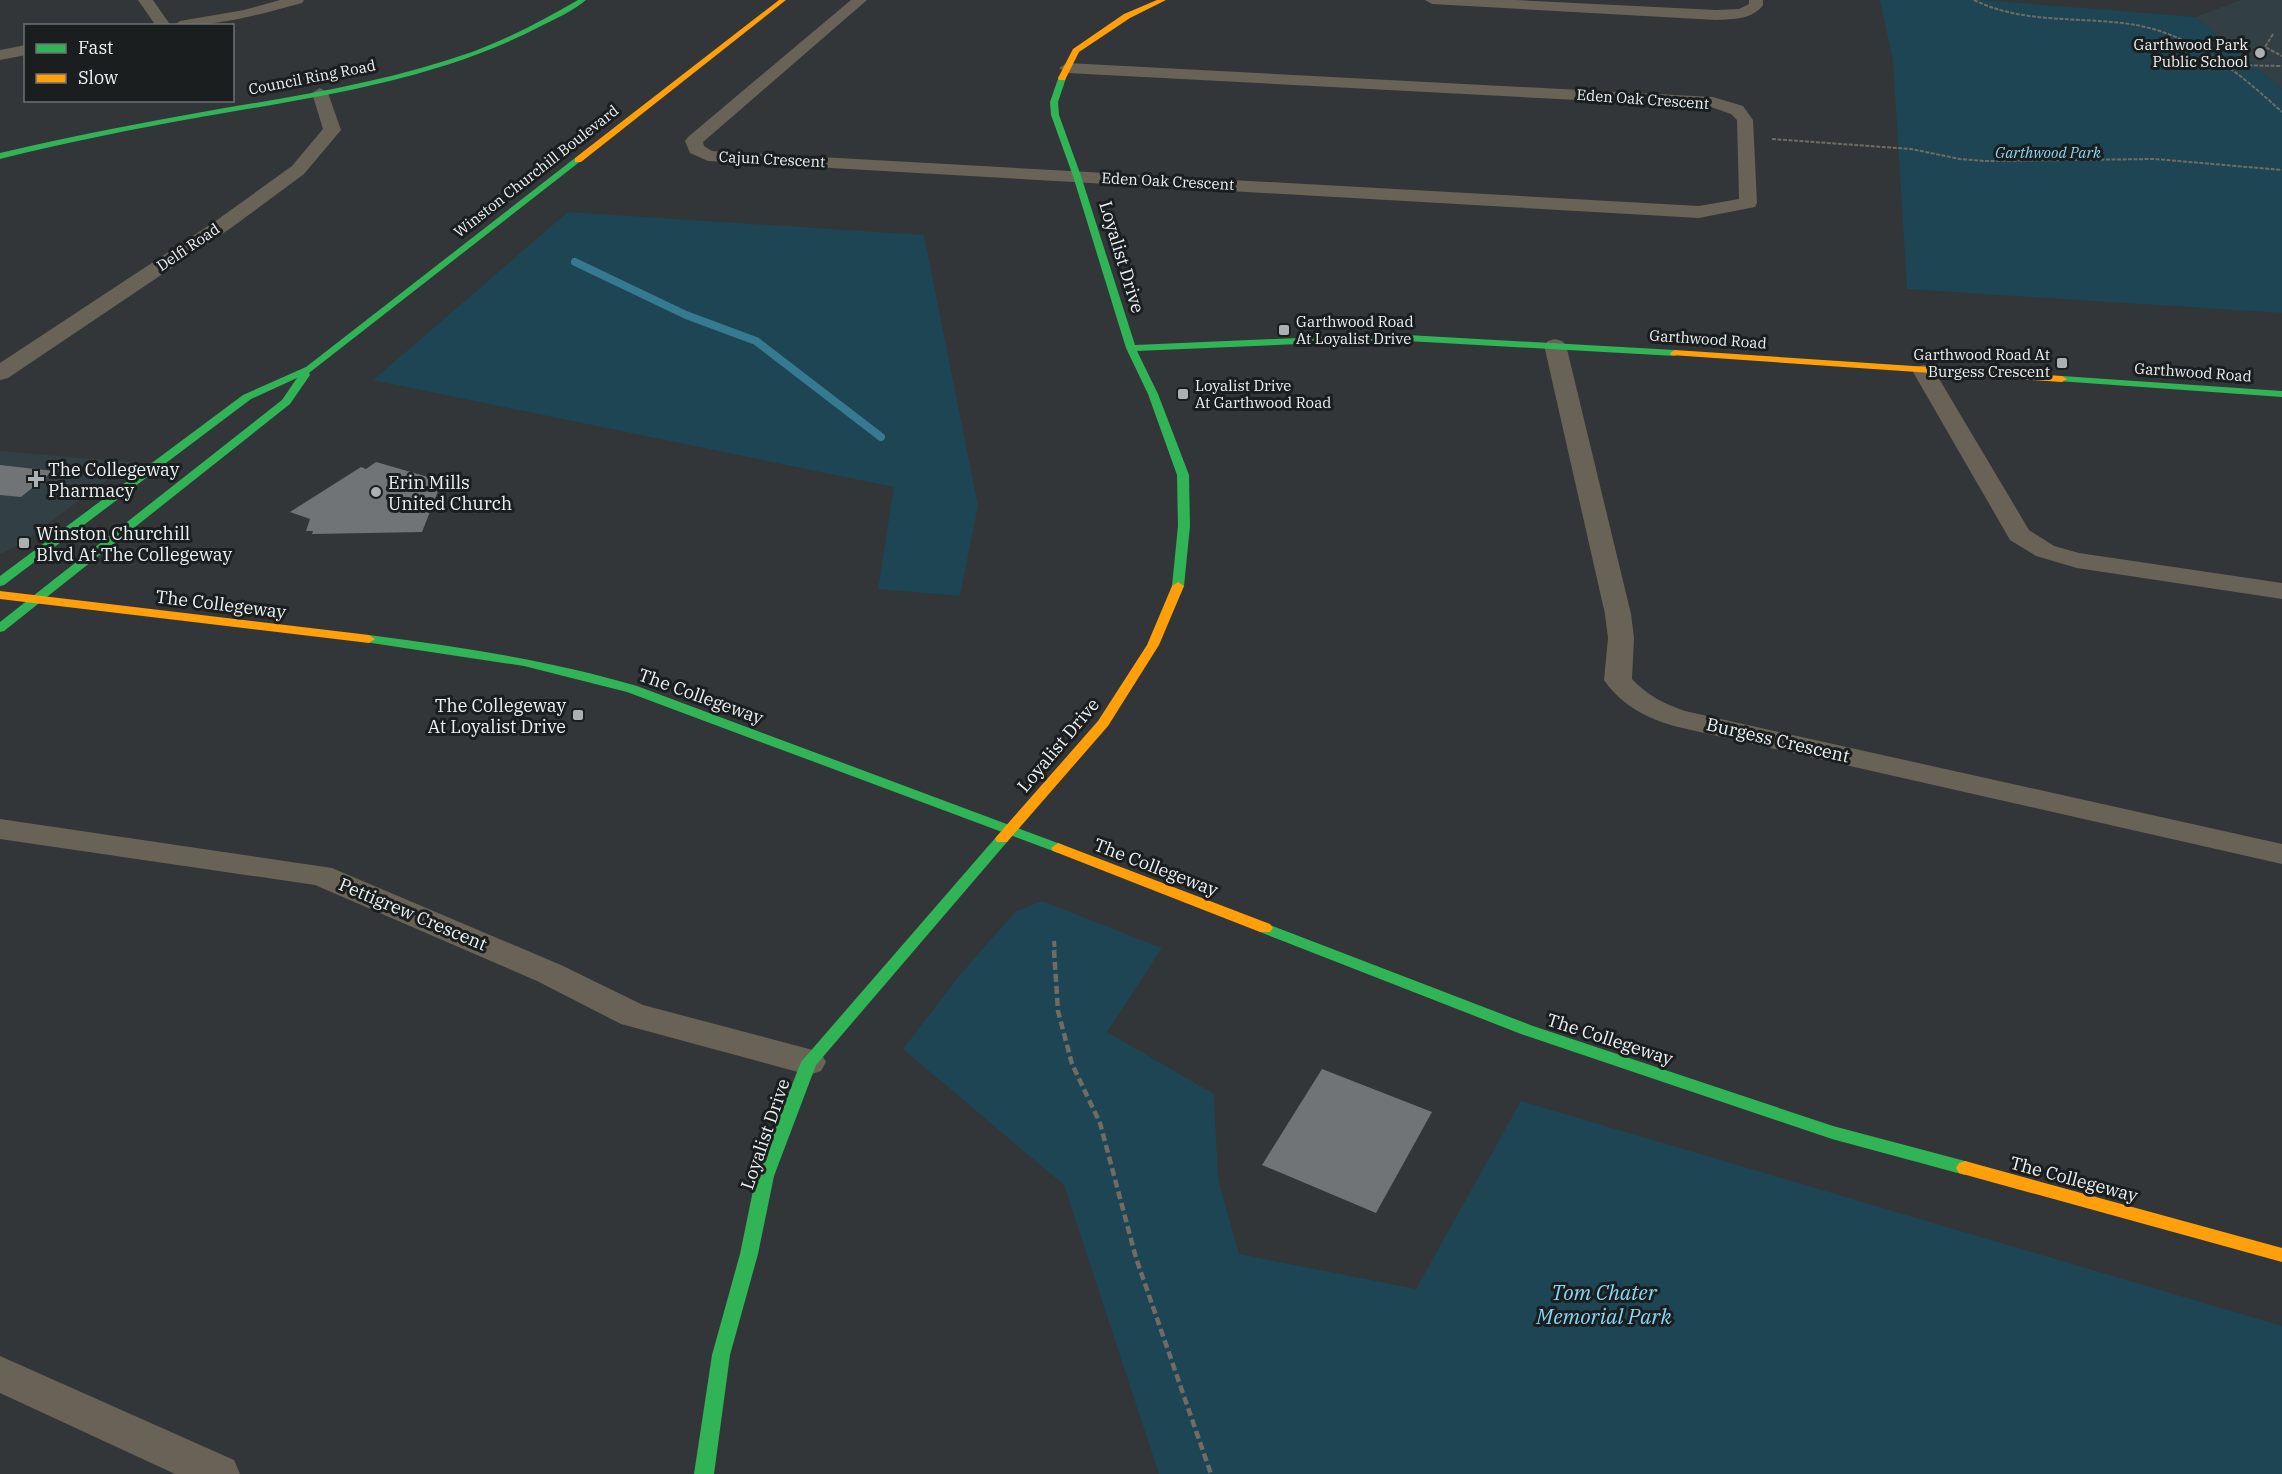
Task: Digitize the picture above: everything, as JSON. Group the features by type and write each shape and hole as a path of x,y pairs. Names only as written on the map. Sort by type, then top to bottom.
{"street":[{"path":"145,0 163,24"},
{"path":"191,24 245,14 297,0"},
{"name":"Council Ring Road","path":"0,156 66,140 396,77 471,55 533,30 583,0"},
{"name":"Winston Churchill Boulevard","path":"0,582 247,397 310,369 783,0"},
{"name":"Cajun Crescent","path":"860,0 694,141 696,150 708,156 1077,176"},
{"name":"Loyalist Drive","path":"704,1474 721,1355 749,1254 765,1176 809,1062 1103,723 1153,645 1178,586 1184,526 1183,475 1153,394 1131,348 1077,176 1055,115 1057,87 1076,51 1127,15 1163,0"},
{"path":"1432,0 1716,15 1737,14 1751,10 1756,5 1756,0"},
{"path":"0,55 24,51"},
{"name":"Eden Oak Crescent","path":"1067,68 1713,102 1737,110 1745,120 1748,203 1699,212 1077,176"},
{"name":"Delfi Road","path":"0,373 224,224 298,170 332,130 320,93"},
{"name":"Garthwood Road","path":"1131,348 1390,337 1555,345 1924,372 2282,394"},
{"name":"Burgess Crescent","path":"1555,345 1618,614 1621,638 1618,680 1631,695 1648,708 1689,720 2282,854"},
{"name":"Winston Churchill Boulevard","path":"0,628 286,402 310,369"},
{"path":"1924,372 2019,535 2044,551 2077,560 2282,591"},
{"name":"The Collegeway","path":"0,595 448,649 573,672 653,696 1527,1030 1832,1132 2282,1255"},
{"name":"Pettigrew Crescent","path":"0,829 321,875 549,973 633,1015 809,1062"},
{"path":"0,1374 219,1474"}],"path":[{"path":"1974,0 1984,6 2004,12 2124,23 2157,29 2193,43 2230,64 2282,112"},
{"path":"2272,34 2265,47 2282,56"},
{"path":"2230,64 2282,66"},
{"path":"1746,137 1911,149 1960,159 1985,161 2155,159 2282,170"},
{"path":"1054,941 1058,1011 1072,1064 1100,1123 1136,1258 1211,1474"}],"shaded area":[{"name":"Garthwood Park Public School","path":"2241,0 2282,0 2282,89 2195,17"},
{"path":"0,451 131,462 19,545 0,554"}],"green space":[{"name":"Garthwood Park","path":"1880,0 1983,0 2195,17 2282,89 2282,313 1907,289 1893,61"},
{"path":"568,212 924,235 978,506 960,596 878,589 894,487 373,380"},
{"name":"Tom Chater Memorial Park","path":"1042,901 1162,948 1107,1032 1214,1094 1218,1179 1239,1254 1416,1289 1521,1101 2282,1326 2282,1474 1159,1474 1064,1185 903,1049 959,976 1015,912"}],"building":[{"name":"Erin Mills United Church","path":"376,462 442,481 422,532 312,534 313,531 306,531 310,519 290,512 361,467 366,469"},
{"path":"0,465 53,471 21,497 0,495"},
{"path":"1322,1069 1432,1112 1376,1213 1262,1165"}],"waterway":[{"path":"575,262 686,315 756,341 881,437"}],"traffic: fast":[{"path":"0,156 114,131 320,93 442,64 501,43 583,0"},
{"path":"1062,78 1054,102 1055,115 1077,176 1131,348 1153,394 1183,475 1184,526 1178,586"},
{"path":"0,582 247,397 310,369 578,160"},
{"path":"1131,348 1390,337 1675,353"},
{"path":"0,628 286,402 305,375"},
{"path":"2062,379 2282,394"},
{"path":"369,639 498,657 550,667 632,689 1058,848"},
{"path":"704,1474 721,1355 749,1254 765,1176 809,1062 1002,839"},
{"path":"1265,928 1527,1030 1832,1132 1965,1168"}],"traffic: slow":[{"path":"578,160 783,0"},
{"path":"1062,78 1076,51 1127,16 1163,0"},
{"path":"1675,353 2062,379"},
{"path":"1002,839 1103,723 1153,645 1178,586"},
{"path":"0,595 369,639"},
{"path":"1058,848 1265,928"},
{"path":"1965,1168 2282,1255"}],"place":[{"name":"Garthwood Park Public School","path":"2260,53"},
{"name":"Garthwood Road At Loyalist Drive","path":"1284,330"},
{"name":"Garthwood Road At Burgess Crescent","path":"2062,363"},
{"name":"Loyalist Drive At Garthwood Road","path":"1183,394"},
{"name":"The Collegeway Pharmacy","path":"36,479"},
{"name":"Erin Mills United Church","path":"376,492"},
{"name":"Winston Churchill Blvd At The Collegeway","path":"24,543"},
{"name":"The Collegeway At Loyalist Drive","path":"578,715"}]}
